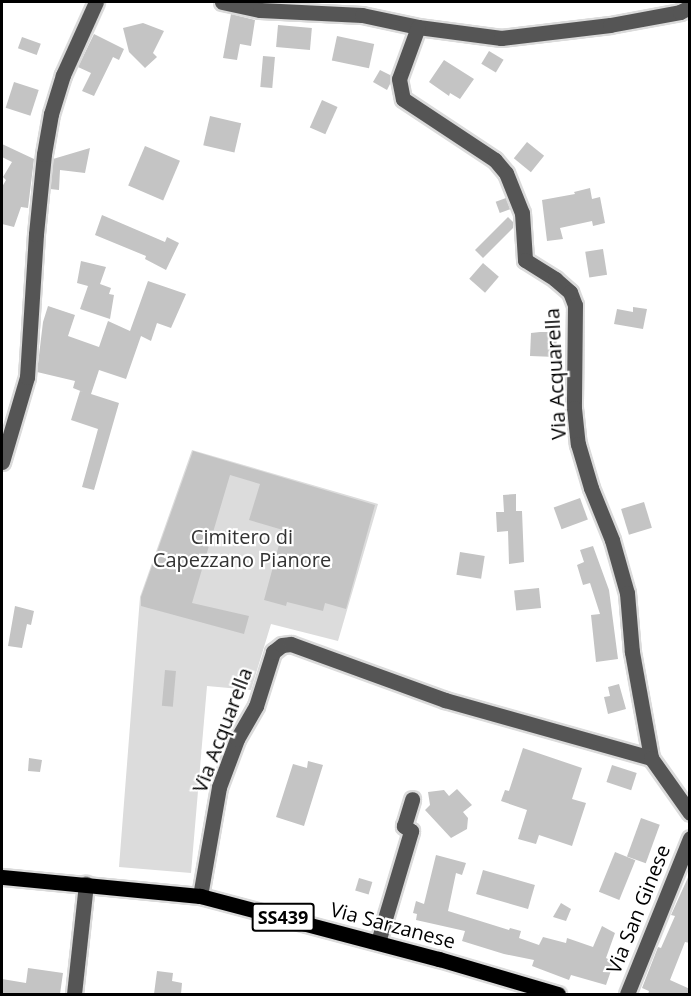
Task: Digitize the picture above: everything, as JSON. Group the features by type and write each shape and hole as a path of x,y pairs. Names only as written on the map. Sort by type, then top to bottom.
{"main road":[{"name":"Via Sarzanese","path":"2,878 200,896 378,942 558,994"}],"street":[{"path":"2,462 27,377 36,234 44,154 51,114 63,75 96,2"},
{"path":"222,2 260,9 362,15 418,27 501,38 610,25 680,12 690,6"},
{"name":"Via Acquarella","path":"418,27 399,79 403,99 495,160 506,173 522,213 525,260 555,279 570,292 575,305 574,408 578,444 591,488 612,540 627,593 632,652 651,758 690,813"},
{"name":"Via Acquarella","path":"200,896 219,787 237,739 256,706 273,652 282,645 291,644 445,700 651,758"},
{"path":"378,942 411,831 404,826 412,799"},
{"name":"Via San Ginese","path":"627,994 690,838"},
{"path":"74,994 86,884"}],"green space":[{"name":"Cimitero di Capezzano Pianore","path":"192,450 378,504 338,641 271,624 251,690 207,686 191,873 119,867 140,597"}],"building":[{"path":"231,14 255,20 251,46 240,44 237,60 223,58"},
{"path":"143,23 164,31 153,53 157,57 145,68 129,52 123,28"},
{"path":"278,25 312,28 310,50 276,47"},
{"path":"94,34 124,49 119,60 113,57 94,96 82,91 91,73 78,67"},
{"path":"337,36 374,44 369,68 332,60"},
{"path":"22,37 41,44 37,55 18,48"},
{"path":"489,51 504,60 496,73 481,64"},
{"path":"263,56 275,57 272,88 260,87"},
{"path":"444,60 474,79 460,99 450,93 449,96 429,82"},
{"path":"380,70 390,75 387,90 373,82"},
{"path":"14,82 39,90 30,116 6,108"},
{"path":"322,100 338,107 325,134 310,127"},
{"path":"210,116 241,123 234,152 203,145"},
{"path":"527,142 544,156 531,172 514,158"},
{"path":"2,144 34,159 28,208 21,207 14,227 2,224 2,187 6,180 3,177 12,162 2,157"},
{"path":"145,146 180,161 163,200 128,186"},
{"path":"90,148 85,173 60,170 59,190 50,189 53,159"},
{"path":"590,188 592,199 600,197 605,223 593,226 592,221 560,228 563,239 547,241 542,200 575,194 574,192"},
{"path":"506,198 510,209 500,213 496,202"},
{"path":"102,215 165,242 167,237 179,243 166,270 145,259 146,256 95,235"},
{"path":"508,217 513,222 513,228 483,258 475,250"},
{"path":"603,249 607,275 589,277 585,252"},
{"path":"81,261 106,267 100,284 111,288 109,294 114,295 110,319 80,309 88,286 77,283"},
{"path":"483,263 499,277 485,293 469,279"},
{"path":"148,281 186,294 171,328 157,323 151,341 141,336 126,379 99,370 91,394 119,403 94,490 82,487 98,429 71,420 80,391 83,392 73,388 75,381 37,372 43,322 48,306 75,315 68,336 99,347 108,321 130,331"},
{"path":"633,307 647,309 643,329 614,324 617,309 633,312"},
{"path":"557,332 556,357 530,356 531,333"},
{"path":"193,451 375,505 346,609 325,603 323,611 287,602 286,606 264,600 283,530 249,520 260,484 230,475 192,603 249,616 244,634 141,606 141,597"},
{"path":"516,494 516,511 522,511 524,562 509,564 508,531 497,532 496,512 504,512 503,495"},
{"path":"580,498 588,520 562,529 554,508"},
{"path":"644,502 652,528 629,535 621,509"},
{"path":"593,546 609,590 618,659 596,662 591,615 600,614 590,583 583,585 577,565 584,562 580,550"},
{"path":"460,552 485,556 481,579 456,575"},
{"path":"539,588 541,608 516,611 514,591"},
{"path":"15,606 34,611 31,625 27,624 22,648 8,646"},
{"path":"165,670 176,671 173,707 162,706"},
{"path":"619,684 626,709 608,714 604,697 610,696 608,687"},
{"path":"523,748 582,768 572,799 586,803 572,846 539,835 536,844 518,839 527,810 501,801 505,790 509,791"},
{"path":"29,758 42,760 40,772 28,771"},
{"path":"308,761 323,765 304,826 276,817 293,764 307,768"},
{"path":"612,765 637,773 631,790 606,782"},
{"path":"457,789 472,805 463,812 468,818 467,829 451,838 425,810 430,805 428,792 444,790 449,796"},
{"path":"641,818 660,825 646,863 627,857"},
{"path":"615,852 635,860 619,900 599,892"},
{"path":"436,855 466,863 462,875 456,873 448,911 509,930 510,928 521,931 519,938 539,945 543,937 566,943 567,938 593,947 602,926 615,933 606,958 614,962 606,985 571,975 569,980 532,966 534,960 504,954 462,941 465,931 416,920 417,914 413,913 416,901 424,904"},
{"path":"483,870 535,885 528,909 476,894"},
{"path":"690,873 690,943 685,942 670,980 690,989 690,994 648,994 649,991 642,988 658,947 661,948 675,916 671,915"},
{"path":"359,878 372,882 369,895 355,890"},
{"path":"561,903 571,909 566,921 553,917"},
{"path":"28,968 63,973 60,994 2,994 2,979 26,983"},
{"path":"157,971 173,973 172,981 182,983 181,994 154,994"}]}
